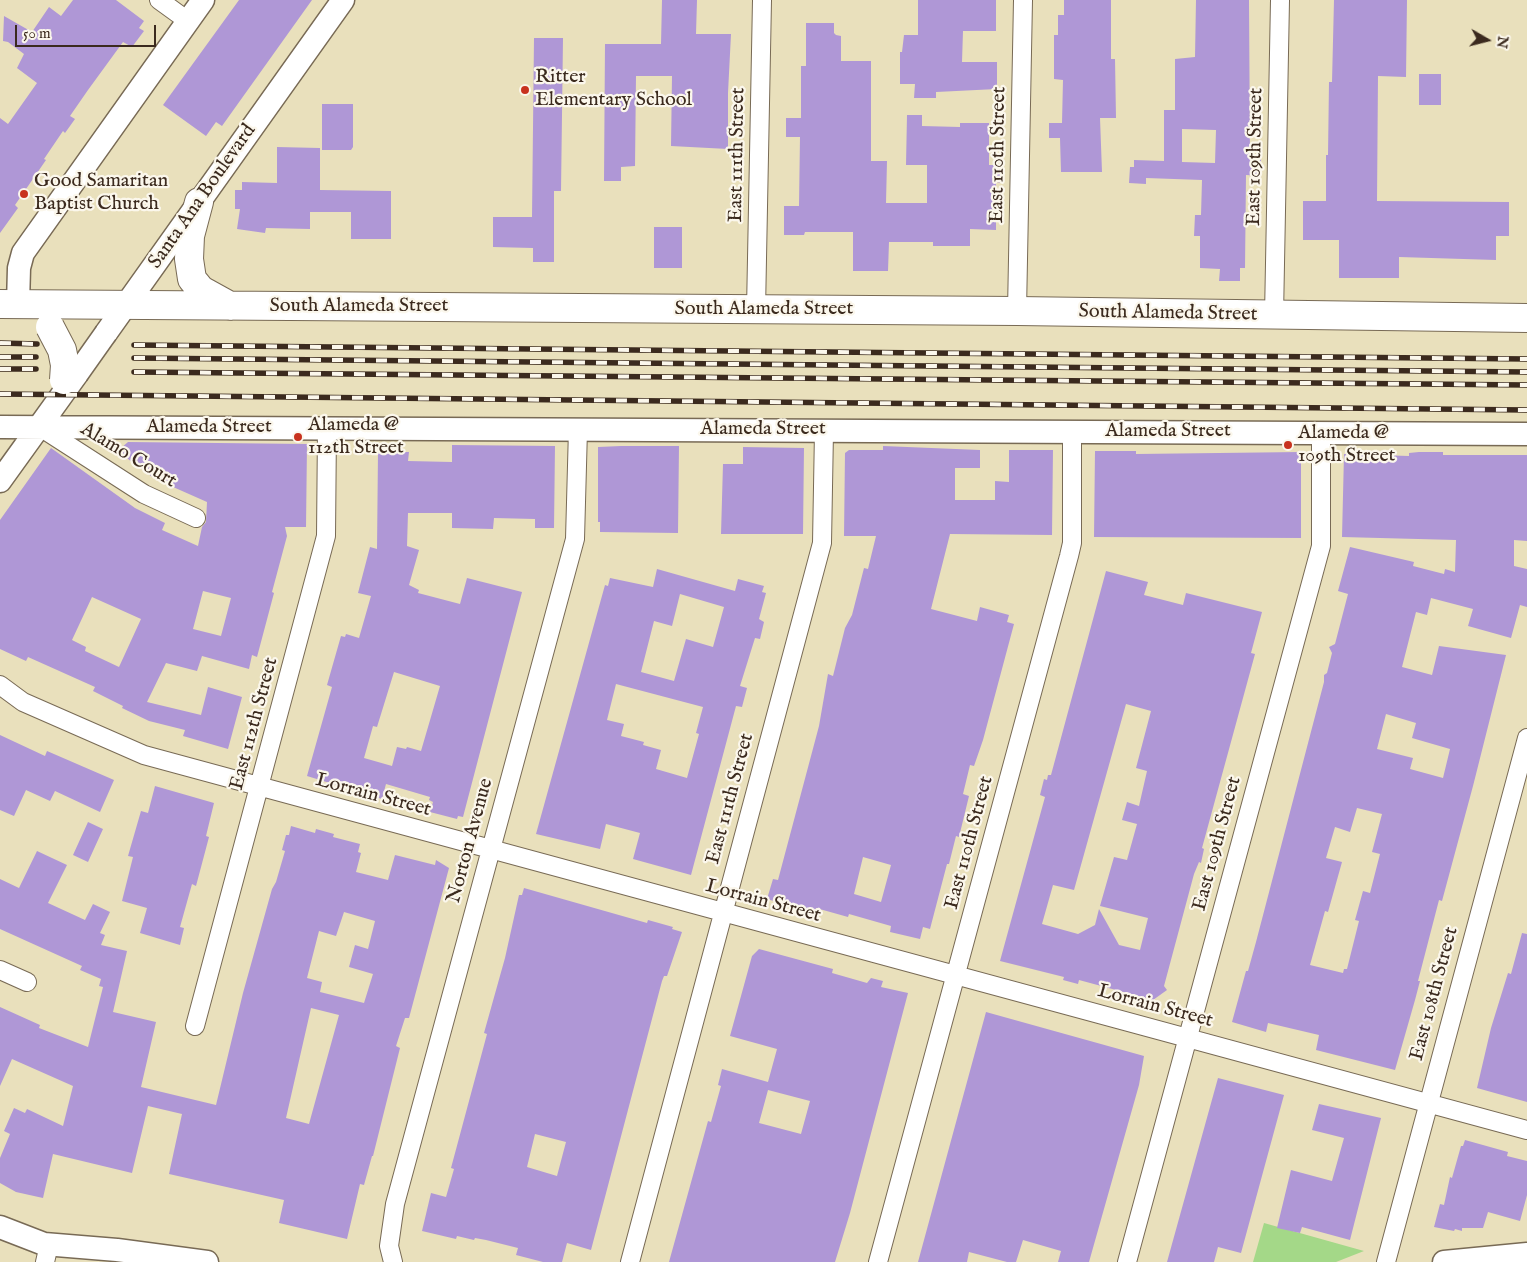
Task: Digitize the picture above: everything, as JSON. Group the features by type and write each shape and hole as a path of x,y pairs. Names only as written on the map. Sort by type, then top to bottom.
{"main road":[{"path":"199,202 190,236 189,259 192,279 201,290 232,306"},
{"path":"9,304 50,327 62,350 68,383"},
{"name":"South Alameda Street","path":"9,304 1017,311 1527,318"}],"street":[{"path":"160,0 188,21"},
{"path":"9,304 23,253 203,0"},
{"name":"Santa Ana Boulevard","path":"0,481 342,0"},
{"name":"East 111th Street","path":"756,310 762,0"},
{"name":"East 110th Street","path":"1017,311 1023,0"},
{"name":"East 109th Street","path":"1274,316 1280,0"},
{"name":"Alameda Street","path":"0,426 1527,434"},
{"name":"Alamo Court","path":"40,427 144,494 196,518"},
{"name":"East 112th Street","path":"195,1026 326,536 326,428"},
{"name":"Norton Avenue","path":"393,1262 389,1246 394,1209 575,539 578,429"},
{"name":"East 111th Street","path":"630,1262 822,543 824,431"},
{"name":"East 110th Street","path":"878,1262 1071,550 1072,432"},
{"name":"East 109th Street","path":"1127,1262 1321,546 1321,433"},
{"name":"Lorrain Street","path":"0,685 24,702 144,755 1527,1130"},
{"name":"East 108th Street","path":"1386,1262 1527,738"},
{"path":"0,970 27,982"},
{"path":"0,1227 47,1253 117,1250 207,1262"},
{"path":"1444,1262 1527,1254"}],"green space":[{"path":"1264,1223 1364,1251 1336,1262 1253,1262"}],"building":[{"path":"73,0 116,0 144,21 139,28 144,31 132,47 123,42 88,90 70,116 75,119 65,133 63,131 44,159 46,160 15,205 18,208 0,233 0,118 8,124 37,83 17,68 24,54 8,42 3,41 4,16 32,32 49,7 61,16"},
{"path":"239,0 312,0 222,126 216,122 206,136 163,105"},
{"path":"662,0 697,0 696,34 731,34 728,149 671,146 672,76 636,76 635,166 621,167 621,181 604,181 605,44 661,44"},
{"path":"918,0 996,0 996,31 963,31 962,62 997,62 997,89 936,92 936,98 914,98 915,84 900,84 900,52 902,52 904,35 918,35"},
{"path":"1064,0 1111,0 1111,59 1115,59 1116,118 1100,118 1102,172 1061,172 1060,138 1049,138 1049,123 1062,123 1063,80 1054,79 1054,35 1058,35 1058,15 1064,15"},
{"path":"1196,0 1249,0 1250,157 1261,157 1261,176 1246,175 1245,268 1240,268 1240,281 1219,281 1220,269 1200,268 1200,236 1194,236 1195,215 1201,215 1202,180 1146,178 1146,184 1129,183 1130,167 1134,167 1134,160 1164,161 1164,110 1175,110 1175,59 1195,57","holes":["1182,129 1216,130 1215,163 1182,162"]},
{"path":"1334,0 1407,0 1406,77 1378,76 1377,201 1509,202 1509,236 1496,236 1496,260 1399,257 1399,278 1339,278 1339,240 1303,240 1303,201 1326,201 1326,155 1328,155 1329,82 1332,82"},
{"path":"806,23 834,23 834,33 841,36 841,61 871,61 871,161 887,161 886,203 927,203 927,165 906,165 907,115 922,115 922,126 960,127 960,123 989,123 989,165 1003,165 1003,183 996,182 996,230 970,229 970,246 933,246 933,242 889,242 888,271 853,271 853,232 805,232 804,235 784,235 784,206 799,206 800,137 786,137 786,118 801,118 801,66 806,66"},
{"path":"534,38 563,38 561,191 554,191 554,262 533,262 533,248 493,247 493,217 532,217"},
{"path":"1419,74 1441,74 1441,105 1419,105"},
{"path":"322,104 353,104 353,147 351,150 322,150"},
{"path":"277,147 320,148 320,190 391,191 391,239 351,239 351,212 310,212 310,229 266,228 265,233 237,229 240,209 235,209 235,190 242,190 242,182 277,183"},
{"path":"654,227 682,227 682,268 654,268"},
{"path":"128,442 307,444 306,527 285,527 287,536 257,657 252,655 249,669 202,656 197,671 166,663 147,702 201,715 208,687 242,697 228,749 183,736 185,730 149,721 93,691 95,687 28,657 26,661 0,649 0,520 51,448 135,508 165,523 162,530 198,546 202,527 206,522 207,502 155,479 124,456 121,448","holes":["203,591 231,598 221,636 193,629","92,597 141,619 119,667 85,651 86,647 72,640"]},
{"path":"452,445 555,446 554,528 535,528 535,519 494,518 493,529 452,528 452,513 408,513 407,546 419,550 409,585 419,590 418,593 460,604 467,578 522,592 463,817 458,816 457,819 430,812 433,802 429,800 430,797 386,784 382,799 307,776 332,687 327,685 341,636 345,637 346,634 359,638 371,596 358,593 370,547 377,549 378,452 409,452 408,461 452,462","holes":["394,672 440,686 421,751 407,747 406,749 397,747 392,766 364,758 373,726 377,727"]},
{"path":"679,446 678,533 600,532 600,522 598,522 598,447"},
{"path":"883,446 980,450 980,468 955,468 955,500 995,500 995,481 1009,482 1009,450 1053,450 1052,535 950,534 931,609 977,621 980,607 1009,615 1007,622 1014,624 983,740 974,766 970,765 963,794 969,796 959,837 956,836 949,864 947,864 930,929 923,927 920,939 890,932 891,926 849,914 848,917 816,908 814,913 767,899 773,879 778,880 819,726 828,674 833,676 845,628 852,615 864,568 868,569 876,536 844,536 845,453 849,450 883,450","holes":["863,857 891,865 881,902 854,894"]},
{"path":"743,447 804,448 803,534 721,534 723,464 743,464"},
{"path":"1095,451 1136,451 1136,454 1301,452 1301,538 1094,537"},
{"path":"1443,452 1443,455 1527,455 1527,541 1514,540 1514,566 1527,569 1527,607 1520,605 1511,638 1468,626 1473,609 1431,598 1427,615 1416,612 1402,667 1432,675 1439,646 1506,655 1473,786 1442,901 1439,900 1418,981 1420,981 1395,1070 1316,1050 1319,1035 1268,1023 1266,1032 1232,1022 1256,942 1324,682 1324,675 1327,673 1332,653 1329,647 1335,644 1348,594 1338,591 1350,547 1414,562 1413,566 1444,574 1445,569 1455,572 1456,540 1342,537 1344,454 1409,456 1409,453","holes":["1386,714 1416,723 1412,738 1450,749 1443,778 1410,769 1413,758 1377,749","1357,808 1382,814 1372,852 1380,854 1370,893 1363,891 1355,920 1359,921 1347,969 1344,969 1343,973 1310,965 1325,911 1328,912 1342,862 1326,858 1335,827 1350,832"]},
{"path":"657,569 735,591 738,579 764,586 762,592 766,593 759,619 764,622 760,639 755,638 740,686 747,688 742,707 736,706 691,875 633,859 640,833 606,824 600,849 536,834 605,585 608,586 610,578 653,587","holes":["680,594 724,607 713,647 686,639 674,681 641,672 654,621 672,626","616,684 703,707 696,733 699,734 687,778 656,769 661,750 643,745 644,742 621,736 624,724 607,720"]},
{"path":"1106,571 1148,582 1144,595 1183,605 1186,593 1262,612 1251,653 1255,654 1202,848 1204,849 1201,863 1199,862 1194,874 1164,986 1167,990 1153,1000 1079,980 1078,984 1063,980 1064,977 1000,961 1045,797 1040,795 1044,779 1047,780 1048,775 1051,775","holes":["1126,704 1151,711 1136,768 1147,771 1139,806 1127,802 1122,820 1137,824 1127,860 1114,857 1100,906 1148,918 1140,950 1119,945 1099,909 1095,925 1078,934 1042,924 1053,885 1074,890"]},
{"path":"0,735 45,756 47,751 114,780 100,812 55,791 50,801 26,790 14,816 0,810"},
{"path":"155,786 214,803 206,836 209,837 196,886 192,884 180,927 184,928 180,945 140,933 147,908 122,901 133,857 128,856 141,811 148,813"},
{"path":"88,822 103,829 88,862 73,855"},
{"path":"291,826 315,833 316,829 334,834 333,837 360,844 358,852 361,853 356,872 388,880 395,855 435,865 436,860 449,868 409,1018 405,1018 396,1046 400,1048 373,1156 364,1185 360,1184 347,1239 279,1223 284,1200 169,1174 182,1114 148,1106 132,1173 53,1154 43,1198 16,1192 0,1183 0,1158 10,1134 4,1131 14,1108 25,1113 27,1109 63,1126 73,1086 12,1059 0,1086 0,1007 40,1025 39,1028 88,1047 103,987 99,986 101,979 80,970 82,966 0,929 0,879 19,888 37,851 67,865 48,903 85,920 93,904 110,912 100,933 105,935 101,945 127,951 113,1012 156,1022 141,1087 216,1105 243,993 272,889 276,882 285,851 282,850 286,835 289,835","holes":["344,912 375,921 368,949 355,945 349,967 373,974 364,1003 320,992 322,982 307,978 319,931 336,936","311,1008 339,1015 309,1124 286,1118"]},
{"path":"524,888 647,923 648,920 673,927 672,929 682,932 667,976 664,976 662,981 591,1250 567,1243 562,1262 543,1262 516,1255 518,1248 486,1240 475,1238 474,1240 457,1236 456,1239 422,1231 431,1193 446,1197 454,1169 451,1168 487,1034 484,1033 505,958 519,895 522,895","holes":["535,1134 566,1142 557,1176 527,1167"]},
{"path":"1522,933 1527,934 1527,1102 1477,1088 1491,1028 1508,973 1511,974"},
{"path":"759,949 833,969 832,973 867,983 871,978 883,981 881,987 908,993 850,1213 835,1262 669,1262 708,1121 711,1122 721,1086 718,1085 722,1069 768,1082 777,1049 730,1036 752,956","holes":["768,1090 810,1101 801,1134 759,1123"]},
{"path":"986,1012 1144,1056 1139,1085 1089,1262 1058,1262 1061,1251 1023,1240 1016,1262 1007,1262 969,1252 967,1262 918,1262"},
{"path":"1218,1078 1284,1095 1241,1253 1218,1247 1214,1262 1167,1262"},
{"path":"1319,1104 1381,1118 1350,1240 1302,1227 1300,1233 1277,1228 1291,1170 1332,1181 1344,1138 1312,1130"},
{"path":"1465,1140 1508,1152 1507,1156 1527,1161 1527,1195 1520,1221 1488,1212 1483,1228 1462,1228 1462,1231 1455,1229 1454,1231 1434,1227 1440,1204 1444,1205 1450,1177 1452,1178 1461,1146 1463,1146"}],"railway":[{"path":"0,343 37,344"},
{"path":"134,345 1527,359"},
{"path":"0,357 36,357"},
{"path":"134,358 1527,372"},
{"path":"0,369 36,369"},
{"path":"134,372 1527,385"},
{"path":"0,394 1527,410"}],"place":[{"name":"Ritter Elementary School","path":"525,90"},
{"name":"Good Samaritan Baptist Church","path":"24,194"},
{"name":"Alameda @ 112th Street","path":"298,437"},
{"name":"Alameda @ 109th Street","path":"1288,445"}]}
